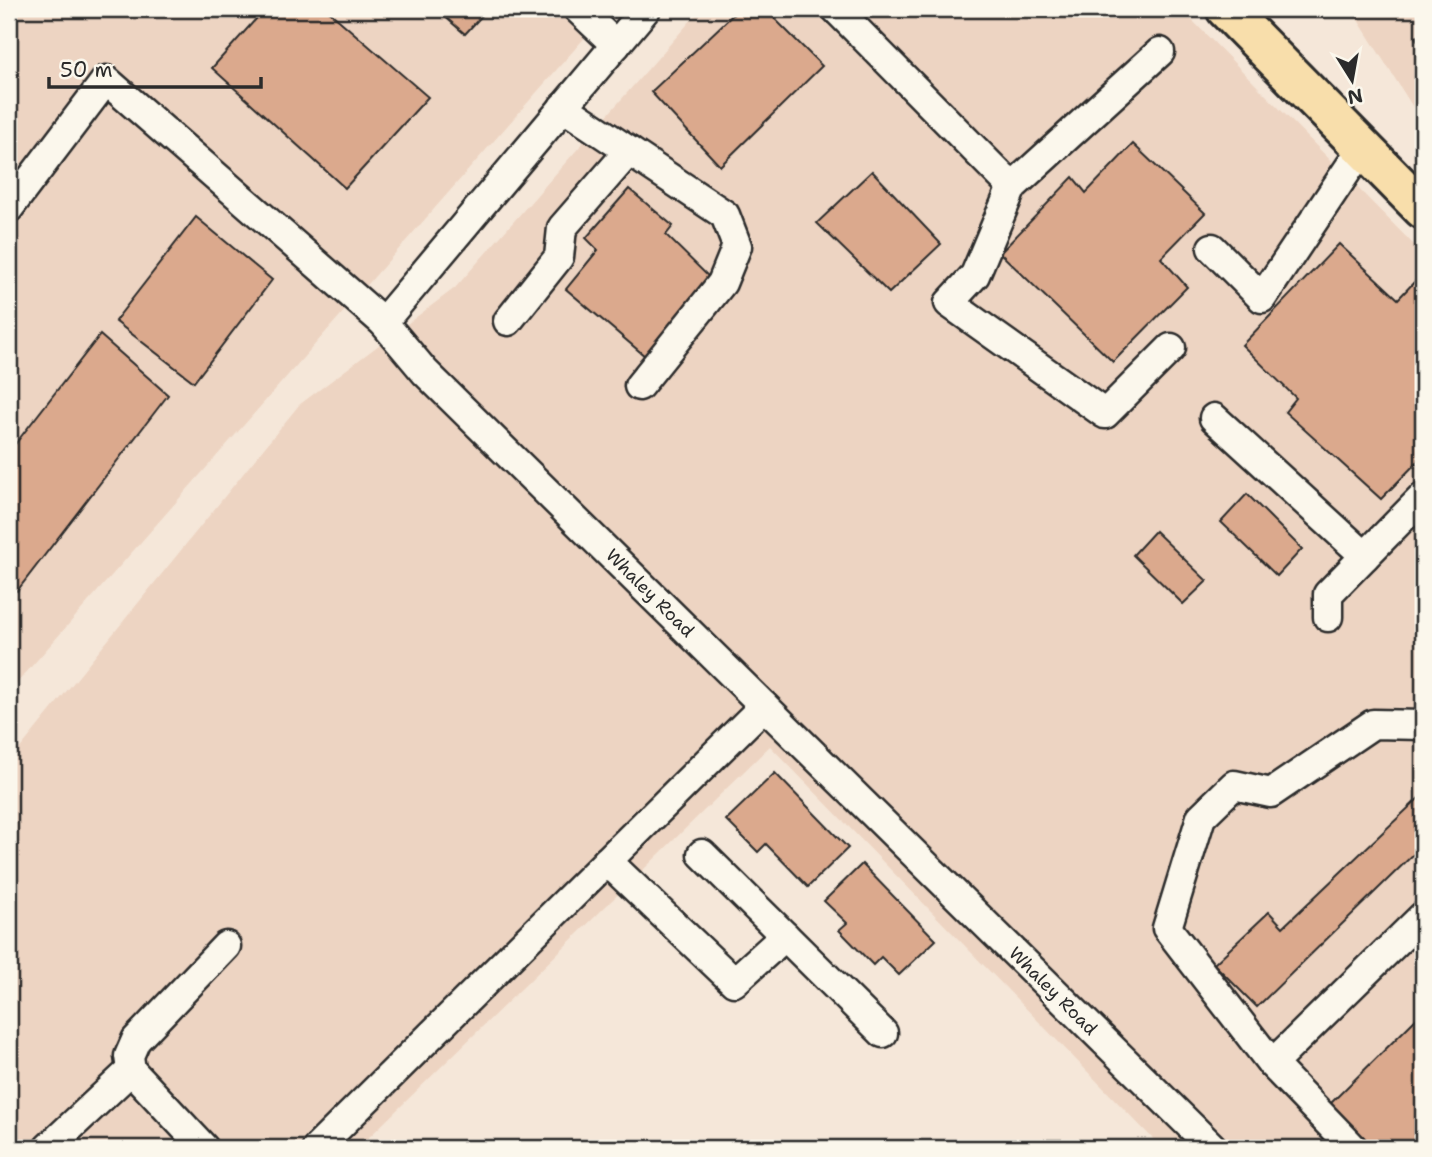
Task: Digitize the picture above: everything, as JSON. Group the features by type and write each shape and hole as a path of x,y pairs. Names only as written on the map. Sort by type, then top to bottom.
{"highway":[{"path":"1226,9 1423,209"}],"street":[{"path":"578,9 616,45"},
{"path":"383,321 646,9"},
{"path":"836,9 1012,187"},
{"path":"1160,52 1012,187 975,275 949,303 1105,414 1171,348"},
{"name":"Whaley Road","path":"9,208 106,80 383,321 425,372 1213,1148"},
{"path":"563,107 725,215 737,246 722,283 639,386"},
{"path":"1212,248 1262,298 1363,147"},
{"path":"508,321 559,257 562,228 629,151"},
{"path":"1214,418 1365,556"},
{"path":"1328,617 1328,594 1423,497"},
{"path":"317,1148 764,706"},
{"path":"1353,1148 1272,1064 1167,928 1201,817 1234,785 1271,793 1373,724 1423,725"},
{"path":"702,853 883,1033"},
{"path":"607,861 734,982 785,936"},
{"path":"1272,1064 1423,916"},
{"path":"204,1148 131,1070 129,1056 136,1040 226,946"},
{"path":"48,1148 131,1070"}],"path":[{"path":"1415,39 1423,35"}],"shaded area":[{"path":"9,9 610,9 9,692"},
{"path":"701,9 1181,9 1423,254 1423,1148 1162,1148 770,746 358,1148 9,1148 9,762 299,405 455,288"},
{"path":"1347,9 1423,9 1423,123 1358,20"}],"building":[{"path":"265,9 326,9 428,97 345,188 212,68"},
{"path":"436,9 488,9 465,34"},
{"path":"739,9 765,9 822,66 720,166 651,92"},
{"path":"1133,144 1205,213 1161,258 1187,287 1113,362 1000,253 1073,177 1086,193"},
{"path":"872,171 941,244 889,293 817,223"},
{"path":"629,189 673,226 666,235 711,279 645,356 566,289 598,250 586,238"},
{"path":"196,217 272,280 194,382 115,321"},
{"path":"1339,244 1398,299 1419,277 1423,281 1423,456 1381,499 1285,412 1296,398 1242,345"},
{"path":"100,335 168,395 17,591 9,584 9,452"},
{"path":"1247,494 1302,549 1277,576 1221,522"},
{"path":"1155,531 1207,581 1183,604 1133,555"},
{"path":"775,773 848,848 808,887 766,844 758,852 726,820"},
{"path":"1423,794 1423,845 1257,1007 1214,964 1269,912 1283,927"},
{"path":"862,864 936,940 899,975 881,957 873,965 839,930 847,923 824,901"},
{"path":"1423,1012 1423,1148 1370,1148 1328,1106"}]}
